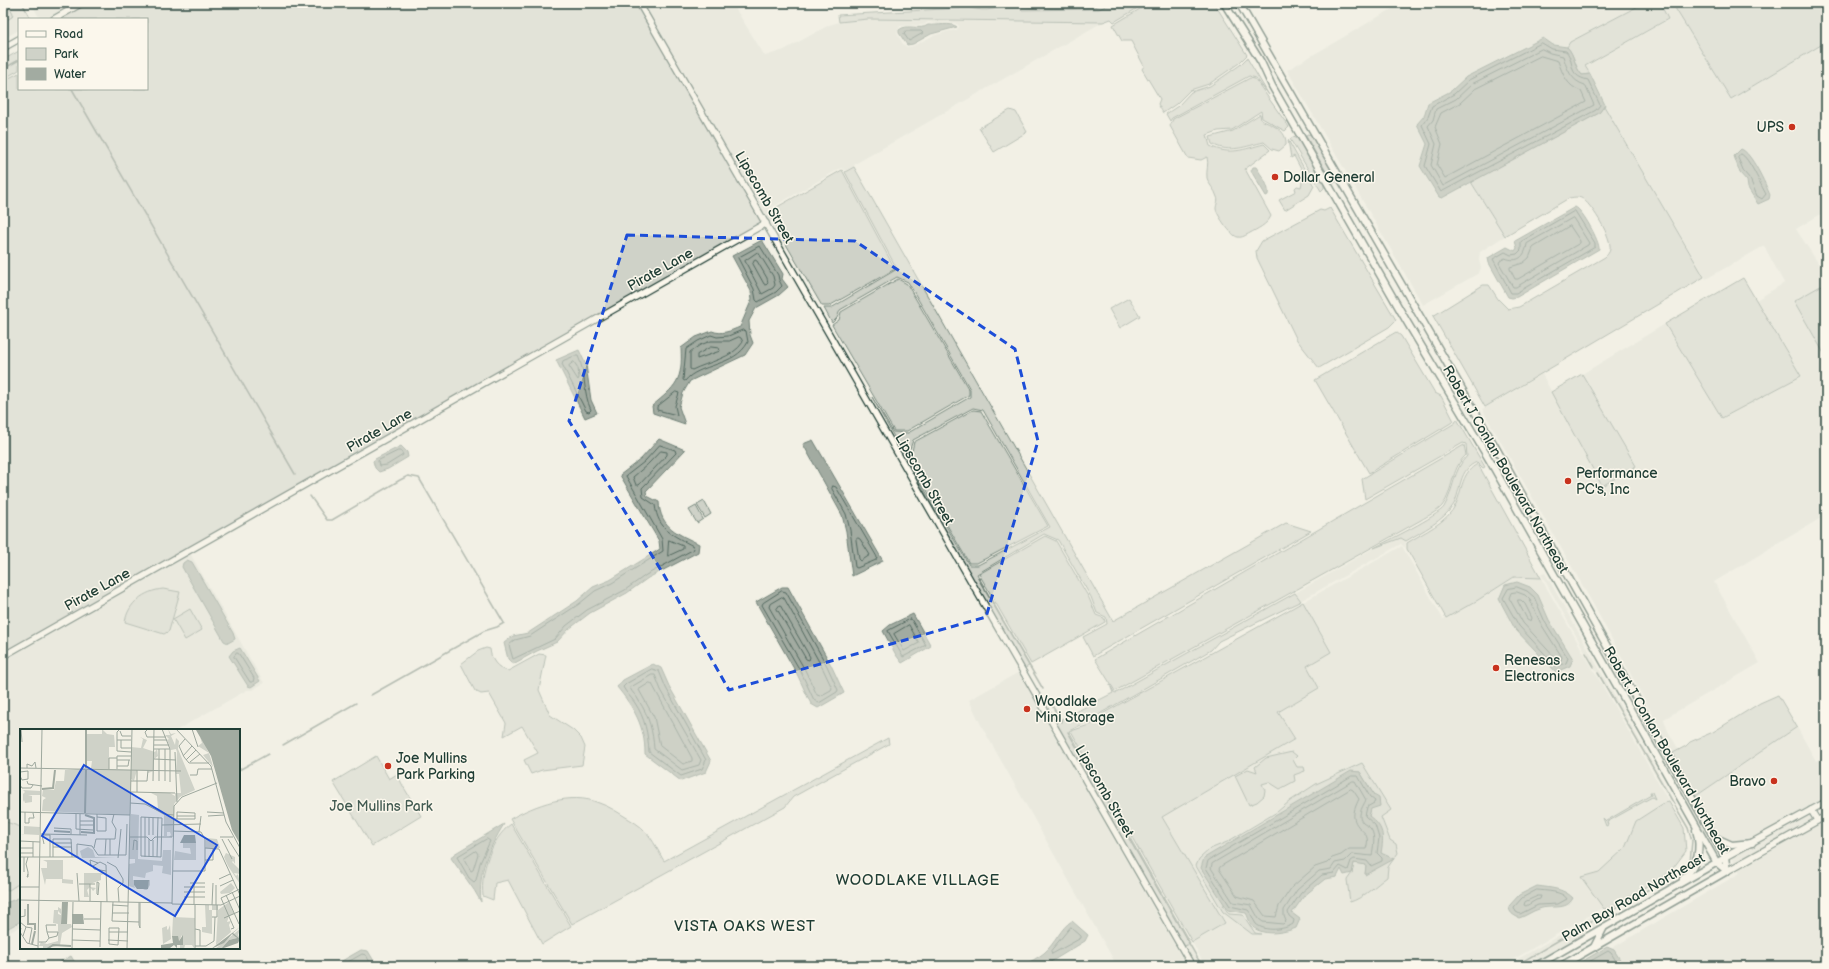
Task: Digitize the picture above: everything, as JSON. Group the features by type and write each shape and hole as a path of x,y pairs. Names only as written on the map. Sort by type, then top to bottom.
{"main road":[{"name":"Robert J Conlan Boulevard Northeast","path":"1224,3 1261,62 1407,322 1490,460 1600,658 1684,802 1717,862 1727,871"},
{"name":"Robert J Conlan Boulevard Northeast","path":"1239,3 1496,448 1714,837 1725,858 1727,871"},
{"path":"1640,726 1649,722"},
{"path":"1684,802 1694,802"},
{"path":"1673,889 1688,875 1695,864 1699,853 1699,838 1693,818"},
{"path":"1714,837 1732,845 1752,843"},
{"name":"Palm Bay Road Northeast","path":"1536,966 1725,858"},
{"name":"Palm Bay Road Northeast","path":"1561,966 1727,871"},
{"path":"1594,947 1604,927"}],"street":[{"path":"56,18 82,3"},
{"name":"Lipscomb Street","path":"639,3 766,223 854,380 1192,966"},
{"path":"3,48 18,40"},
{"name":"Pirate Lane","path":"3,656 766,223"},
{"name":"Palm Bay Road Northeast","path":"1725,858 1826,802"},
{"path":"1811,810 1817,820"},
{"name":"Palm Bay Road Northeast","path":"1727,871 1826,816"}],"highlighted area":[{"path":"627,235 855,241 1015,349 1038,441 986,617 729,690 664,575 569,421"}],"shaded area":[{"path":"3,3 22,3 30,18 18,18 18,31 3,39"},
{"path":"31,3 74,3 50,18 39,18"},
{"path":"641,3 732,3 765,56 784,50 829,25 839,22 868,19 1103,22 855,164 854,167 846,171 841,168 771,208 767,214 771,222 769,223","holes":["928,22 937,24 954,23 959,27 956,30 932,36 913,46 907,47 903,44 897,33 900,26 924,25"]},
{"path":"1402,3 1644,3 1570,42 1567,47 1553,45 1543,38 1466,77 1451,91 1428,103 1424,116 1417,124 1427,144 1420,166 1441,198 1471,182 1505,236 1480,252 1479,260 1481,268 1479,273 1423,305 1287,70"},
{"path":"1660,3 1672,3 1731,99 1826,42 1826,211 1796,229 1826,275 1826,283 1794,301 1826,357 1826,515 1714,582 1760,663 1664,719 1668,731 1679,750 1673,753 1593,604 1482,409 1542,374 1602,486 1636,466 1582,374 1665,324 1722,418 1801,376 1756,300 1784,283 1764,246 1706,279 1604,106 1605,105 1585,66 1668,20","holes":["1753,161 1771,196 1754,198 1748,188 1747,181 1736,164"]},
{"path":"1401,538 1406,541 1405,548 1401,544 1301,601 1295,593 1374,548"},
{"path":"1402,546 1443,619 1478,600 1514,577 1541,578 1684,828 1686,851 1675,866 1502,966 1205,966 1192,942 1225,923 1162,817 1295,739 1278,712 1319,688 1306,666 1331,652 1303,602"},
{"path":"190,553 264,683 252,690 247,690 179,729 20,729 20,927 3,936 3,659"},
{"path":"1545,573 1673,799 1670,801 1541,574"},
{"path":"1019,672 1187,966 1117,966 982,727 969,700"},
{"path":"1797,727 1816,761 1826,755 1826,799 1751,840 1732,843 1719,837 1696,796"},
{"path":"1810,813 1813,819 1735,864 1731,857"},
{"path":"1826,818 1826,966 1624,966 1612,948 1740,873 1738,868"},
{"path":"1601,911 1605,919 1542,958 1528,966 1506,966"},
{"path":"1190,943 1203,966 1194,966 1183,947"}],"green space":[{"path":"3,3 7,3 13,13 12,17 3,22"},
{"path":"82,3 639,3 766,223 3,656 3,81 18,74 18,90 148,90 148,18 56,18"},
{"path":"959,3 967,7 982,10 1015,3 1022,10 1099,9 1112,3 1146,3 1114,22 1111,19 1103,22 868,19 839,22 838,15 960,8 961,6"},
{"path":"1017,3 1107,3 1089,8 1066,9 1022,7"},
{"path":"1150,3 1214,3 1247,55 1239,63 1209,84 1190,90 1176,104 1163,113 1158,104 1160,99 1142,69 1144,66 1131,41 1122,41 1113,25"},
{"path":"1644,3 1660,3 1668,19 1585,66 1590,74 1582,75 1577,68 1572,53 1567,47 1570,42"},
{"path":"1672,3 1826,3 1826,42 1731,99"},
{"path":"18,52 18,71 3,79 3,60"},
{"path":"1247,58 1269,95 1256,78 1249,76 1172,118 1170,121 1166,114 1178,106 1191,92 1210,86 1240,65"},
{"path":"1250,78 1255,79 1289,127 1285,131 1262,118 1261,111 1232,130 1218,131 1207,135 1210,146 1224,151 1237,151 1264,144 1270,150 1245,169 1271,216 1262,226 1240,237 1235,236 1229,230 1217,212 1216,209 1218,198 1207,178 1207,157 1201,160 1188,158 1170,126 1173,119"},
{"path":"1604,106 1704,277 1485,407 1433,316 1483,285 1489,285 1498,299 1508,309 1519,307 1605,257 1610,251 1610,244 1601,223 1592,209 1581,198 1577,197 1569,198 1505,236 1471,182 1599,113"},
{"path":"1010,110 1016,112 1027,132 994,152 979,128"},
{"path":"1260,114 1261,120 1271,124 1282,132 1286,140 1286,145 1279,151 1272,149 1264,142 1232,149 1219,147 1212,144 1210,137 1233,131"},
{"path":"1307,134 1312,135 1338,179 1335,183 1332,182 1306,136"},
{"path":"1293,137 1299,139 1324,182 1324,188 1321,191 1290,139"},
{"path":"1288,140 1314,186 1309,195 1285,210 1279,200 1296,191 1295,188 1297,186 1301,187 1303,178 1300,175 1303,173 1294,156 1291,158"},
{"path":"854,167 1113,621 1286,523 1311,531 1093,656 1083,637 1107,624 1106,617 1097,613 1091,597 1058,540 1044,534 977,574 1029,666 1023,669 872,397 893,432 908,433 970,397 970,389 908,282 897,277 840,310 837,318 832,323 824,308 831,308 897,269 845,172","holes":["973,408 983,410 1050,527 978,565 969,565 904,454 910,449 913,440"]},
{"path":"842,170 895,269 829,306 822,306 769,215 772,210"},
{"path":"1330,208 1396,320 1389,327 1319,368 1297,340 1257,258 1256,251 1262,241 1320,210 1324,211"},
{"path":"1743,278 1801,376 1722,418 1665,324"},
{"path":"898,279 907,284 969,390 969,395 907,431 894,431 832,325 839,320 841,312"},
{"path":"1826,283 1826,357 1794,301"},
{"path":"1129,298 1140,316 1120,328 1109,309"},
{"path":"1396,332 1401,336 1435,393 1441,396 1454,421 1369,473 1315,380"},
{"path":"1582,374 1636,466 1602,486 1551,392"},
{"path":"973,410 981,411 1048,526 977,563 969,563 906,454 912,451 914,442"},
{"path":"1457,419 1485,467 1483,468 1477,462 1467,469 1461,480 1454,504 1439,521 1406,541 1401,538 1374,548 1423,522 1444,507 1459,467 1467,456 1466,444 1463,443 1365,499 1362,479 1455,423"},
{"path":"1464,445 1466,455 1457,467 1446,500 1437,510 1115,691 1095,659"},
{"path":"1478,464 1541,578 1514,577 1446,618 1407,549 1407,543 1447,517 1456,504 1463,481 1469,471"},
{"path":"704,501 711,514 705,518 697,505"},
{"path":"696,506 703,519 697,523 689,510"},
{"path":"1045,536 1056,541 1089,598 1096,615 1104,618 1105,622 1031,664 979,574"},
{"path":"163,589 180,592 169,631 164,634 125,622 130,609 138,599 149,592"},
{"path":"1295,593 1301,601 1219,641 1211,650 1101,713 1094,721 1085,723 1069,731 1190,943 1183,947 1054,723 1113,693 1110,685 1116,693"},
{"path":"1303,602 1331,652 1307,666 1319,688 1278,712 1295,739 1162,817 1225,923 1192,942 1071,731 1095,723 1102,714"},
{"path":"190,609 202,630 185,640 173,619"},
{"path":"486,648 490,649 495,663 504,670 508,671 539,654 546,655 539,690 550,715 573,730 581,738 585,747 582,765 542,770 531,774 524,760 538,753 522,726 504,736 506,723 489,693 481,694 475,691 461,664 478,651"},
{"path":"1778,695 1797,727 1696,796 1673,753 1690,742 1713,732 1760,703"},
{"path":"888,738 889,744 793,797 785,807 572,924 510,819 553,801 577,798 599,803 609,807 641,827 651,839 664,861"},
{"path":"1292,752 1297,756 1293,760 1297,767 1304,767 1305,771 1294,775 1295,781 1280,789 1269,782 1262,784 1265,790 1264,796 1257,802 1249,805 1235,776 1248,769 1257,772 1255,767 1266,758"},
{"name":"Joe Mullins Park","path":"376,756 389,779 397,774 421,816 372,846 333,782"},
{"path":"1362,763 1391,810 1381,817 1390,840 1396,844 1398,853 1388,867 1387,877 1364,895 1350,902 1347,880 1352,873 1354,863 1366,865 1365,875 1381,853 1369,816 1374,795 1360,772 1351,772 1216,852 1234,903 1223,905 1229,914 1243,915 1255,933 1261,934 1252,934 1223,912 1196,866 1199,859 1210,849 1227,842 1277,812 1290,801 1316,784"},
{"path":"1650,792 1652,792 1655,799 1652,797 1607,822 1608,825 1606,826 1603,818 1606,821 1651,795"},
{"path":"1669,802 1684,828 1686,851 1670,872 1611,908 1604,909 1581,877 1599,872 1625,848 1636,821 1664,803"},
{"path":"3,821 20,827 20,883 9,890 3,889"},
{"path":"511,824 571,926 542,944 508,880 495,883 493,900 483,896 483,877 488,857 498,838"}],"water":[{"path":"963,3 1000,3 991,7 982,8"},
{"path":"948,24 957,27 931,34 913,44 907,45 899,33 899,30 902,28 925,27 928,25"},
{"path":"1543,38 1553,45 1567,47 1570,50 1579,72 1582,75 1590,74 1605,105 1599,113 1442,198 1439,197 1420,166 1427,144 1417,124 1424,116 1428,103 1451,91 1466,77"},
{"path":"1741,149 1745,151 1754,162 1770,195 1769,199 1758,204 1748,188 1747,181 1740,173 1734,156"},
{"path":"1253,167 1256,167 1268,188 1268,195 1266,196 1251,171"},
{"path":"1575,207 1582,213 1590,226 1599,245 1599,249 1517,297 1508,297 1489,263 1488,258 1507,247 1515,251 1517,248 1515,241"},
{"path":"762,240 783,274 782,279 788,287 779,295 756,308 749,321 750,335 753,343 745,355 690,381 683,393 679,407 685,424 653,413 652,406 672,388 679,376 681,368 681,348 696,337 712,331 723,333 740,327 752,299 751,291 732,256"},
{"path":"579,350 586,365 591,400 597,413 585,418 556,360"},
{"path":"659,439 685,450 646,491 647,496 659,502 660,511 663,518 672,529 699,544 698,552 648,578 627,593 590,613 569,629 557,642 513,664 508,659 504,643 513,636 528,633 577,601 593,587 610,580 660,549 659,541 620,475 641,459"},
{"path":"813,440 883,561 852,576 846,531 842,515 803,444"},
{"path":"401,446 407,452 408,457 388,469 379,472 375,468 373,461 375,459"},
{"path":"187,560 192,562 233,633 235,639 228,643 224,641 182,567 183,563"},
{"path":"1517,582 1530,587 1538,595 1549,620 1573,659 1570,666 1556,672 1515,629 1499,599 1505,585"},
{"path":"782,587 788,587 831,665 844,693 818,708 811,704 797,674 756,602"},
{"path":"913,614 931,646 902,663 883,631 890,625"},
{"path":"240,648 260,681 251,687 248,686 229,656 233,651"},
{"path":"653,664 661,668 669,686 711,761 706,772 681,781 645,754 641,726 629,702 617,687 623,680"},
{"path":"1351,771 1360,772 1374,795 1379,798 1380,806 1371,809 1369,816 1378,824 1382,832 1381,853 1394,859 1365,875 1366,865 1354,863 1352,873 1344,875 1341,869 1337,877 1325,879 1304,896 1292,913 1300,919 1296,928 1291,930 1266,933 1255,929 1251,925 1246,913 1228,910 1201,868 1204,858"},
{"path":"504,824 485,861 481,880 481,902 471,885 451,858 454,854"},
{"path":"1537,886 1561,890 1573,898 1566,905 1536,910 1519,918 1512,914 1509,906 1519,895"},
{"path":"20,897 20,922 3,931 3,904"},
{"path":"1072,921 1088,935 1085,941 1044,966 1022,966 1044,953 1065,927"},
{"path":"1607,947 1614,950 1624,966 1574,966"},
{"path":"361,950 368,951 377,966 333,966"},
{"path":"71,956 77,966 53,966"}],"waterway":[{"path":"22,3 30,18"},
{"path":"3,69 18,61"},
{"path":"73,90 295,474"},
{"path":"310,496 327,520 332,520 408,476 419,478 504,623 484,631 371,695"},
{"path":"978,578 1043,689"},
{"path":"1586,653 1594,667"},
{"path":"1598,673 1688,828 1692,841 1690,862 1676,874 1601,916"},
{"path":"1048,699 1062,722"},
{"path":"283,745 356,703"},
{"path":"1068,732 1202,966"},
{"path":"240,769 268,754"},
{"path":"1515,966 1595,919"}],"place":[{"name":"UPS","path":"1792,127"},
{"name":"Dollar General","path":"1275,177"},
{"name":"Performance PC's, Inc","path":"1568,481"},
{"name":"Renesas Electronics","path":"1496,668"},
{"name":"Woodlake Mini Storage","path":"1027,709"},
{"name":"Joe Mullins Park Parking","path":"388,766"},
{"name":"Bravo","path":"1774,781"}],"district":[{"name":"WOODLAKE VILLAGE","path":"918,880"},
{"name":"VISTA OAKS WEST","path":"745,926"}]}
